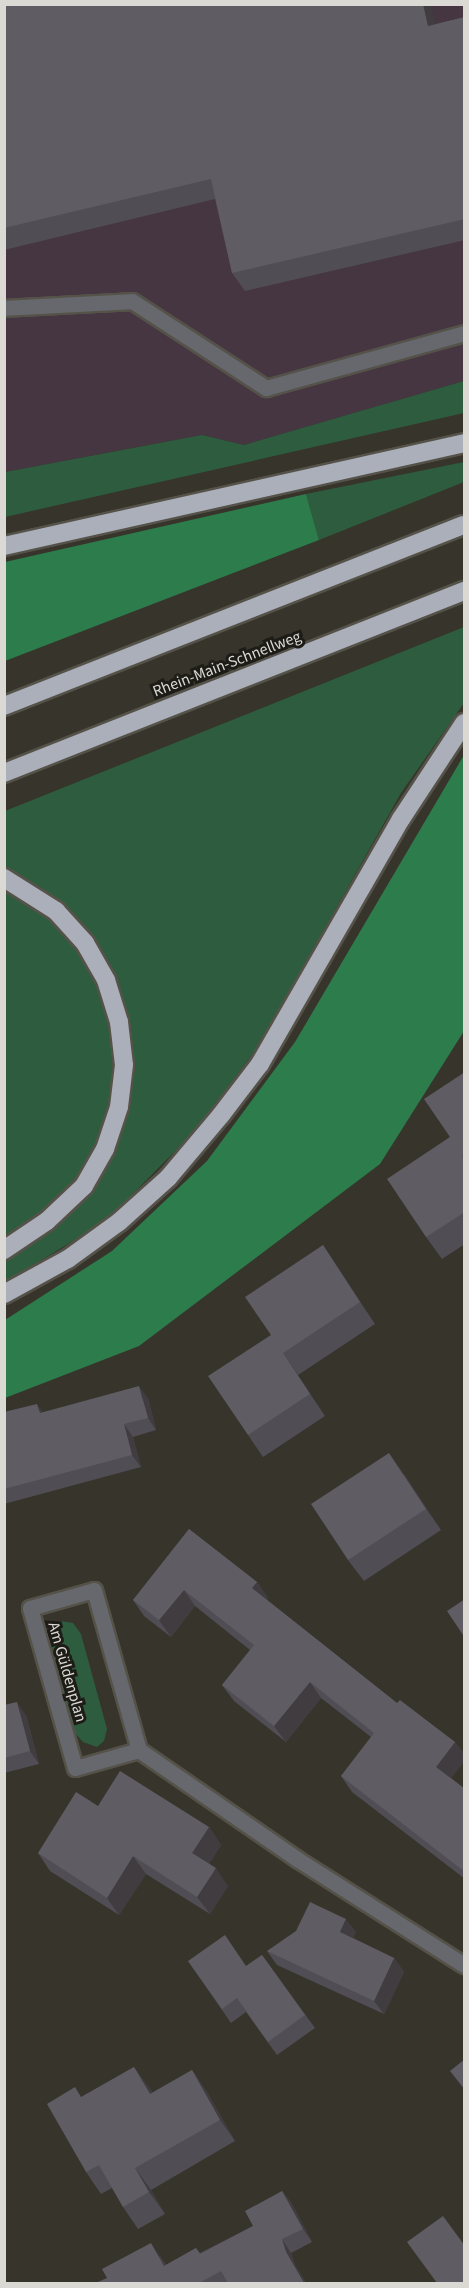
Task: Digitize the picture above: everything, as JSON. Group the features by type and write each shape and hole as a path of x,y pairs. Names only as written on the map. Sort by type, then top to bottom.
{"highway":[{"path":"4,546 465,443"},
{"path":"4,706 465,525"},
{"name":"Rhein-Main-Schnellweg","path":"4,773 465,591"},
{"path":"4,1294 68,1259 119,1222 168,1178 221,1115 260,1064 401,819 465,723"},
{"path":"4,878 56,911 85,943 113,1001 124,1065 119,1107 105,1149 84,1186 47,1221 4,1250"}],"street":[{"path":"4,308 132,301 266,388 465,333"},
{"name":"Am Güldenplan","path":"94,1590 138,1750 75,1768 30,1608 94,1590"},
{"path":"138,1750 297,1859 465,1965"}],"shaded area":[{"path":"5,5 464,5 464,381 244,445 202,435 5,472"}],"green space":[{"path":"464,381 464,413 5,517 5,472 202,435 244,445"},
{"path":"464,462 464,482 319,540 306,494"},
{"path":"306,494 319,540 5,661 5,562"},
{"path":"464,627 464,703 401,793 259,1045 198,1128 106,1221 5,1282 5,811"},
{"path":"464,755 464,1031 380,1164 139,1346 5,1398 5,1320 112,1251 207,1161 295,1042"},
{"path":"61,1621 73,1623 81,1634 107,1729 104,1741 97,1747 83,1742 75,1733 51,1644 51,1632"}],"building":[{"path":"4,4 423,4 428,26 465,17 465,219 232,273 211,179 4,228"},
{"path":"465,1072 465,1154 462,1155 465,1160 465,1212 426,1237 387,1179 450,1137 424,1099"},
{"path":"323,1245 360,1302 283,1353 310,1394 248,1435 208,1376 271,1335 245,1297"},
{"path":"139,1386 148,1418 124,1424 132,1455 4,1489 4,1412 37,1404 40,1413"},
{"path":"389,1453 426,1509 348,1560 311,1504"},
{"path":"189,1529 257,1582 252,1588 397,1703 400,1700 455,1742 436,1767 465,1789 465,1872 341,1776 374,1733 310,1682 274,1726 222,1685 254,1645 184,1590 159,1620 133,1600"},
{"path":"465,1599 465,1638 447,1611"},
{"path":"17,1702 30,1751 4,1758 4,1705"},
{"path":"120,1771 209,1827 192,1853 216,1868 197,1897 133,1856 107,1898 38,1853 76,1792 98,1806"},
{"path":"310,1902 346,1919 340,1932 394,1958 374,2001 267,1951 296,1931"},
{"path":"225,1935 246,1966 262,1955 305,2015 268,2042 237,1998 222,2009 188,1961"},
{"path":"465,2059 465,2090 450,2071"},
{"path":"134,2067 150,2094 192,2070 220,2120 135,2168 149,2192 123,2207 99,2165 86,2172 47,2104 75,2087 81,2097"},
{"path":"282,2191 303,2229 282,2239 286,2252 304,2283 228,2283 221,2271 199,2283 96,2283 107,2278 102,2269 151,2243 164,2266 196,2248 200,2254 253,2226 245,2211"},
{"path":"443,2216 465,2246 465,2283 437,2283 407,2242"}]}
